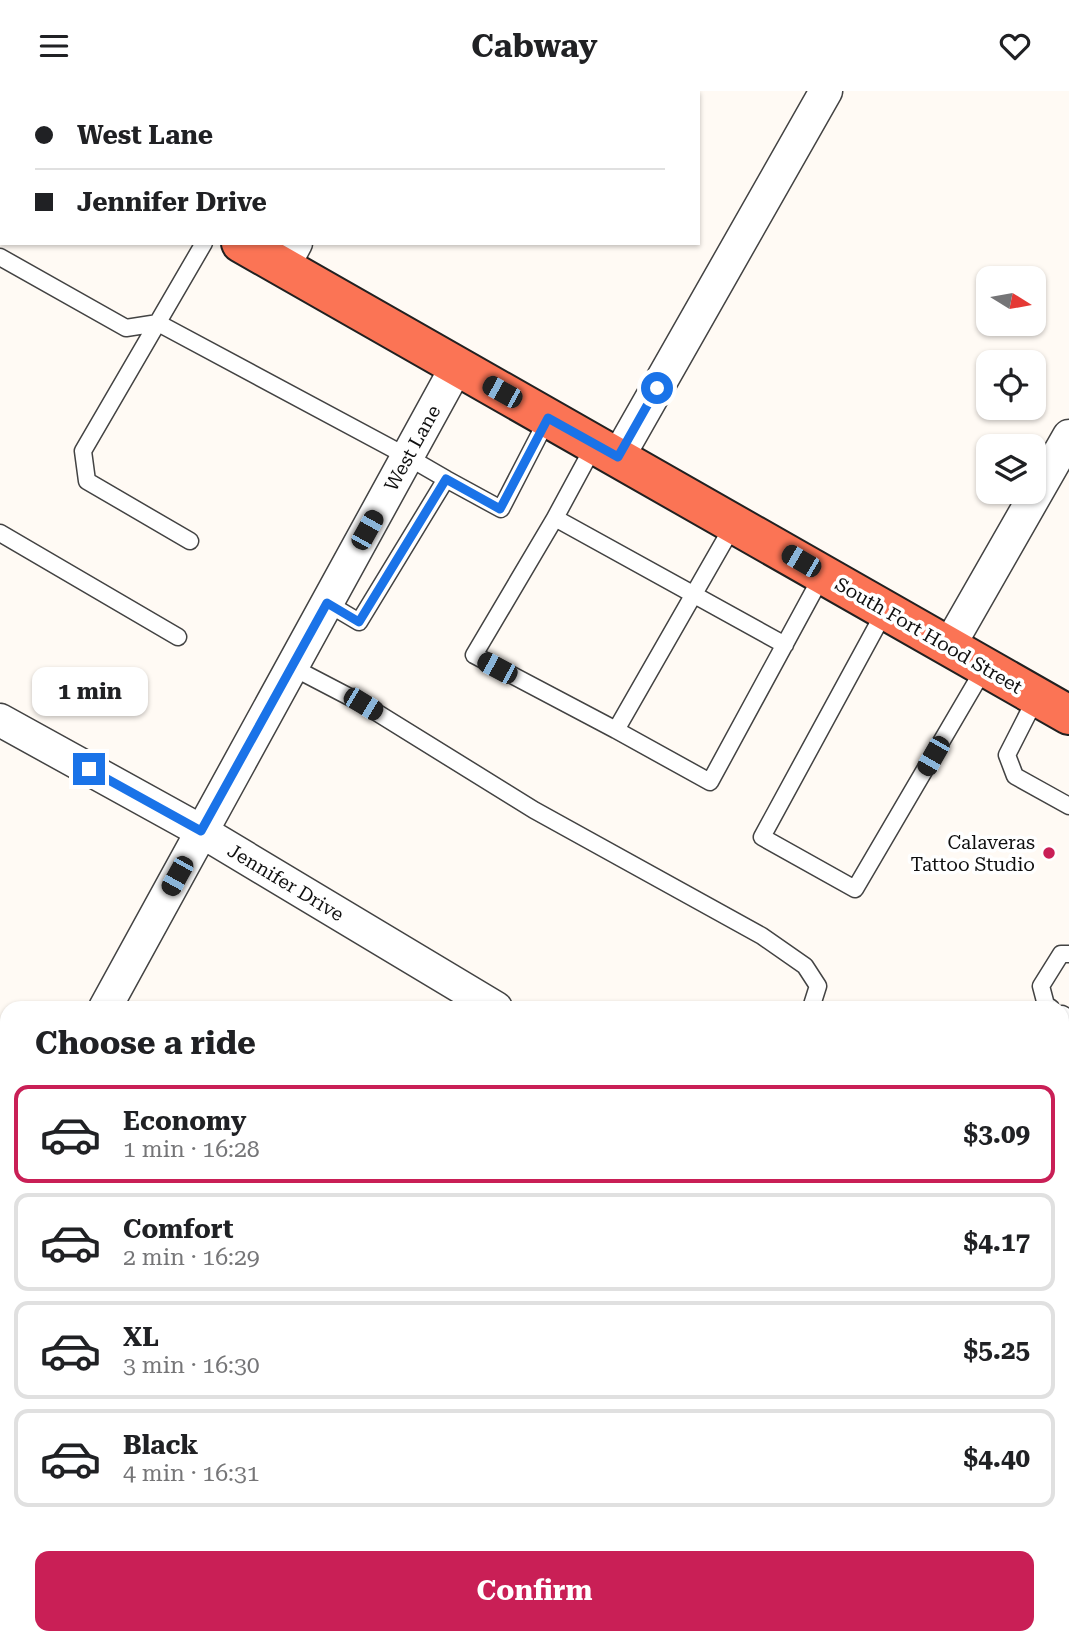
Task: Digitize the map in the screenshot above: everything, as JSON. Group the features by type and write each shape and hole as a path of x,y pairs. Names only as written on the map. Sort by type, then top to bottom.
{"highway":[{"name":"South Fort Hood Street","path":"249,245 290,255 457,366 1053,705"}],"street":[{"path":"606,450 826,91"},
{"name":"West Lane","path":"109,1001 457,366"},
{"path":"949,646 1069,436"},
{"name":"Jennifer Drive","path":"0,720 201,831 484,1001"}],"lane":[{"path":"190,541 87,481 83,451 203,245"},
{"path":"0,257 126,328 158,323 500,509 548,418"},
{"path":"606,450 555,519 474,655 710,782 823,574"},
{"path":"327,603 359,622 446,479"},
{"path":"555,519 785,645"},
{"path":"616,730 734,523"},
{"path":"0,533 178,637"},
{"path":"886,610 762,837 855,888 985,667"},
{"path":"292,667 363,704 534,810 762,936 806,967 818,986 813,1001"},
{"path":"1053,705 1007,755 1015,776 1069,806"},
{"path":"1045,1001 1041,986 1061,954 1069,954"}],"place":[{"name":"Calaveras Tattoo Studio","path":"1049,853"}],"route":[{"path":"89,769 201,831 327,603 359,622 446,479 500,509 548,418 618,457 657,388"}]}
